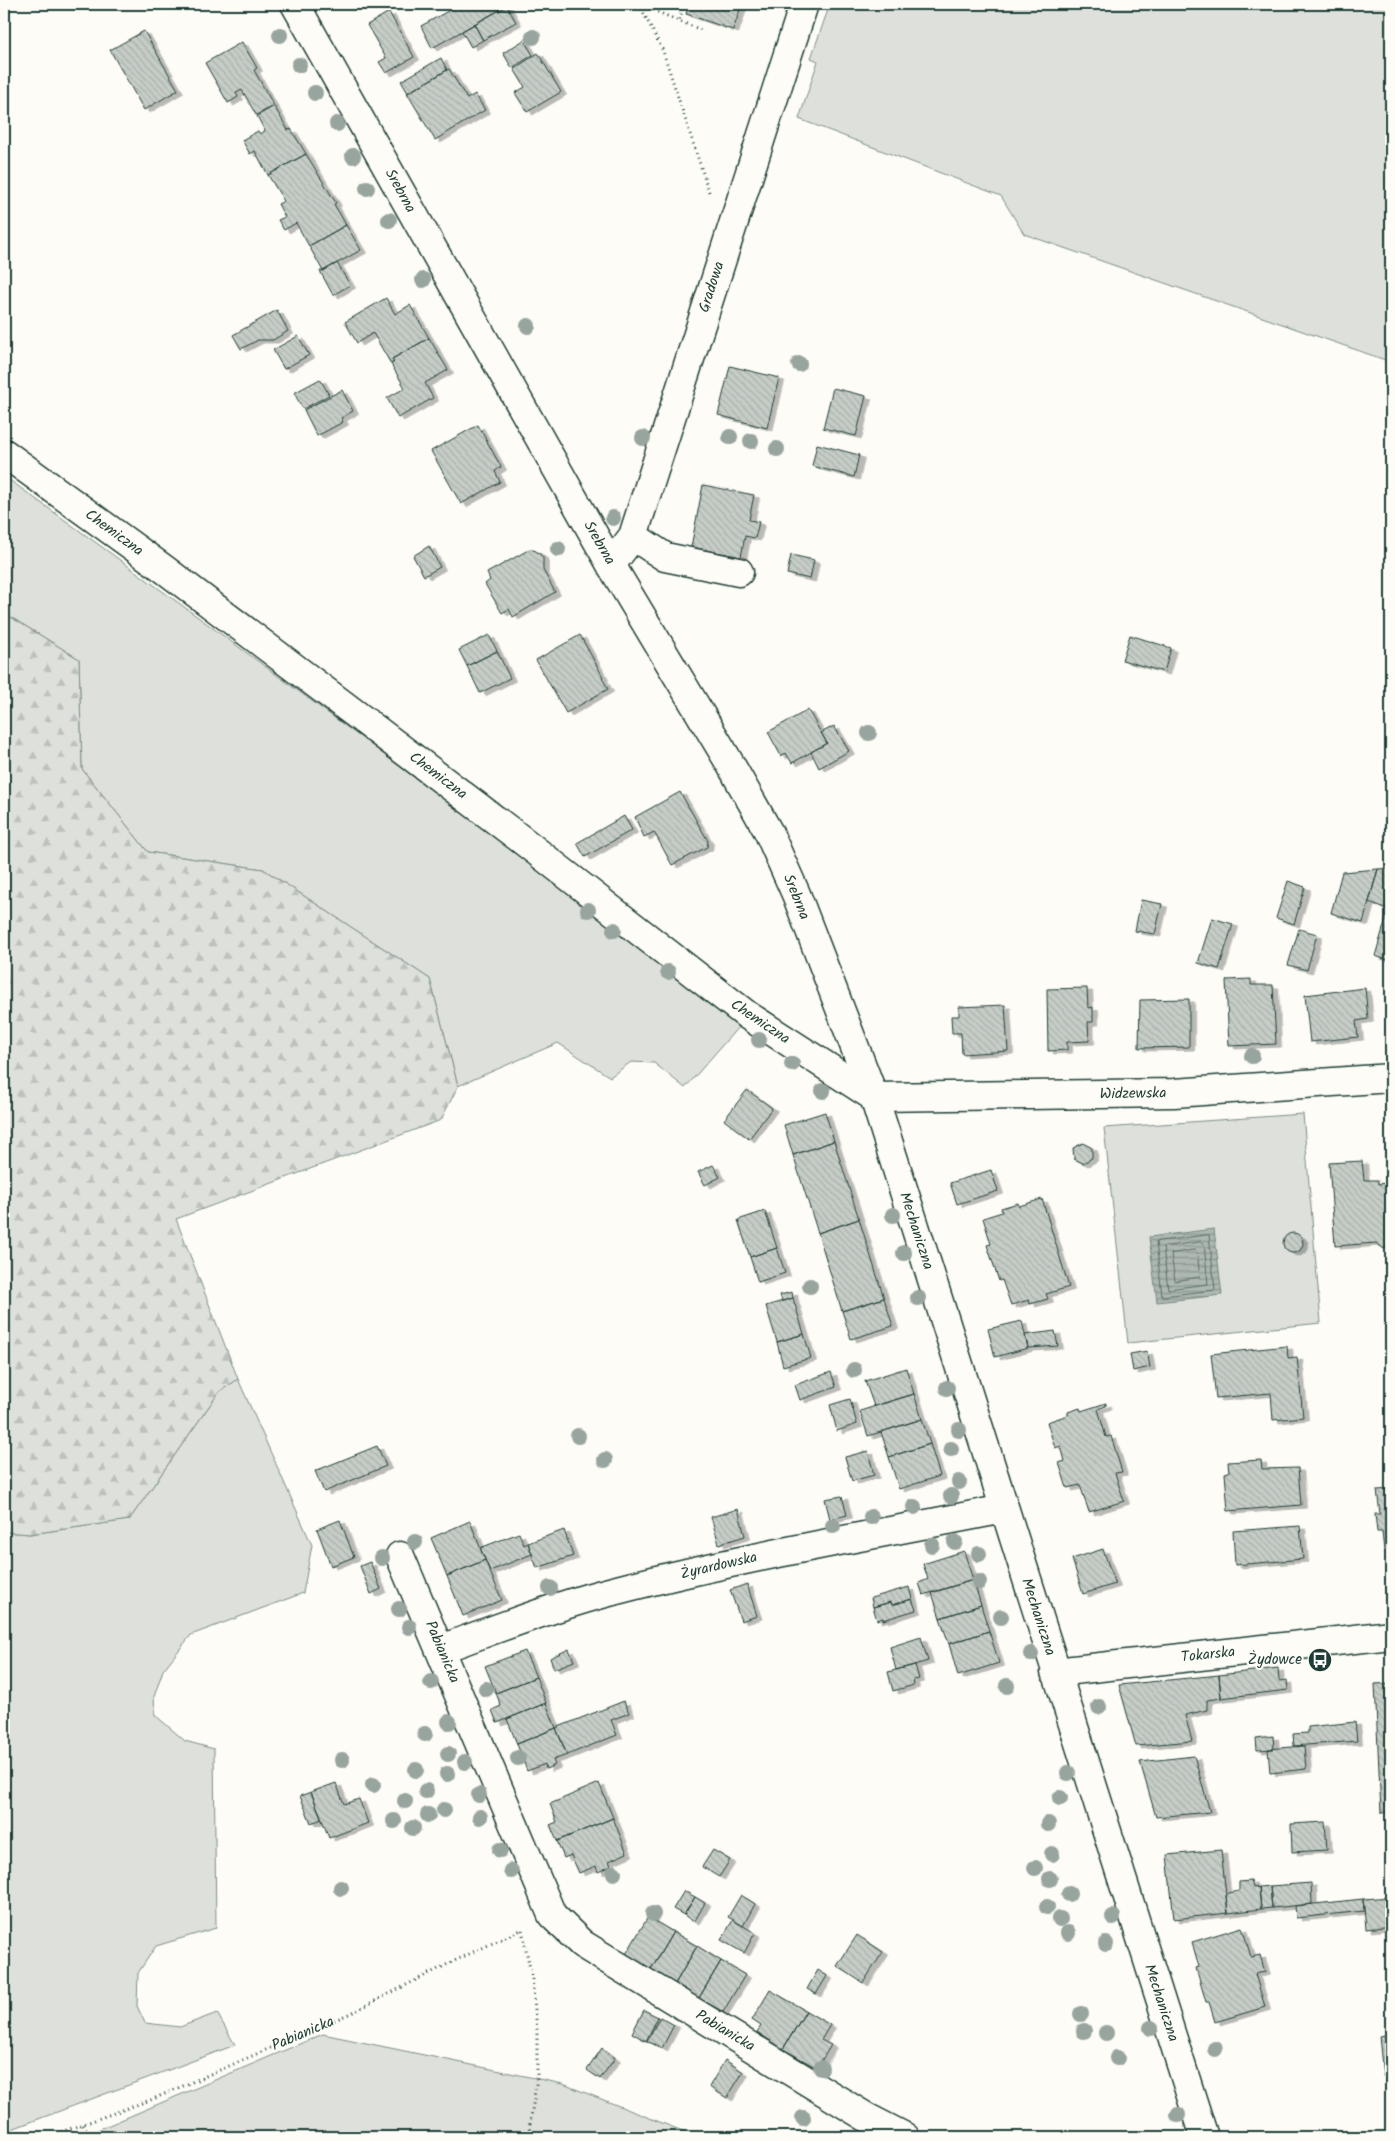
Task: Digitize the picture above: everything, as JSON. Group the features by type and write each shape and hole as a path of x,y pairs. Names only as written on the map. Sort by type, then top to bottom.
{"street":[{"name":"Srebrna","path":"295,4 611,565 728,760 768,831 796,894 874,1097"},
{"name":"Gradowa","path":"611,565 633,536 804,4"},
{"name":"Chemiczna","path":"4,453 164,569 514,834 747,1015 874,1097"},
{"path":"633,536 665,557 740,572"},
{"name":"Widzewska","path":"874,1097 1174,1093 1391,1078"},
{"name":"Mechaniczna","path":"874,1097 1204,2137"},
{"name":"Żyrardowska","path":"441,1649 530,1617 606,1593 752,1558 1004,1509"},
{"name":"Pabianicka","path":"400,1556 552,1915 582,1944 866,2117 905,2137"},
{"name":"Tokarska","path":"1055,1672 1391,1635"}],"path":[{"path":"639,4 704,31"},
{"path":"639,4 663,51 718,219 732,225"},
{"path":"679,21 684,4"},
{"name":"Pabianicka","path":"48,2137 153,2099 350,2013 552,1915"},
{"path":"522,1929 532,1978 537,2030 537,2078 528,2137"},
{"path":"84,2125 92,2137"}],"green space":[{"path":"830,4 1391,4 1391,362 1024,234 1001,196 799,119 818,61 811,58"},
{"path":"4,476 374,747 739,1026 685,1088 654,1063 631,1062 610,1077 558,1043 458,1086 430,979 263,869 148,852 82,769 79,659 4,613"},
{"path":"4,613 79,659 82,769 148,852 263,869 430,979 458,1086 441,1120 176,1219 238,1379 219,1392 129,1520 30,1534 4,1532"},
{"path":"1303,1114 1321,1323 1128,1343 1104,1128"},
{"path":"238,1379 312,1545 303,1593 191,1635 163,1670 154,1697 155,1715 185,1741 214,1749 216,1928 156,1946 138,1973 137,2006 145,2023 180,2027 217,2013 235,2045 4,2132 4,1532 30,1534 129,1520 219,1392"},
{"path":"323,2034 563,2084 698,2137 81,2137"}],"water":[{"path":"1214,1229 1222,1295 1157,1302 1149,1237"}],"building":[{"path":"455,4 475,4 477,7 482,4 506,4 507,6 432,48 421,26 457,6"},
{"path":"689,4 742,4 733,30 686,14"},
{"path":"507,6 516,22 483,40 474,24"},
{"path":"389,12 414,57 386,73 379,62 386,58 367,25"},
{"path":"474,24 483,40 471,47 462,31"},
{"path":"144,31 178,90 144,110 110,50"},
{"path":"524,40 533,55 512,68 503,53"},
{"path":"242,42 257,68 254,70 274,106 256,115 242,90 236,93 238,97 228,103 205,63"},
{"path":"538,53 561,92 527,112 515,93 525,87 514,69"},
{"path":"441,58 447,70 408,93 401,81"},
{"path":"449,69 467,99 475,94 485,110 435,140 407,93"},
{"path":"274,106 288,130 291,129 306,154 268,175 255,151 250,154 242,140 258,131 260,134 265,131 257,116"},
{"path":"306,154 336,203 334,204 346,225 309,246 296,223 284,230 278,220 285,217 278,204 284,201 268,175"},
{"path":"346,225 361,250 323,271 309,246"},
{"path":"337,263 350,285 333,295 320,271"},
{"path":"386,298 395,314 410,305 429,338 392,359 394,362 391,364 373,333 357,343 345,322"},
{"path":"277,310 288,331 273,340 258,340 241,349 233,335"},
{"path":"298,336 309,355 284,369 273,350"},
{"path":"429,338 448,370 425,383 433,398 398,418 387,398 405,388 391,364 394,362 392,359"},
{"path":"730,366 779,378 767,428 718,415"},
{"path":"320,379 329,395 303,409 294,393"},
{"path":"833,388 866,396 856,436 823,428"},
{"path":"342,390 353,411 341,418 343,422 317,436 304,410"},
{"path":"478,425 501,467 495,471 500,482 461,504 431,451"},
{"path":"817,444 859,455 854,477 812,466"},
{"path":"703,485 754,495 749,520 759,522 755,538 745,536 741,557 691,547"},
{"path":"429,546 440,567 424,576 413,556"},
{"path":"530,549 543,557 543,570 555,592 513,617 509,609 502,613 485,584 490,580 487,573"},
{"path":"791,555 814,560 810,579 787,574"},
{"path":"489,635 497,651 467,666 459,650"},
{"path":"580,635 608,689 566,713 536,660"},
{"path":"1130,635 1171,648 1164,672 1122,660"},
{"path":"497,651 510,678 480,693 467,666"},
{"path":"808,710 827,743 792,763 786,753 781,756 768,732"},
{"path":"834,726 849,751 819,768 811,752 827,743 821,733"},
{"path":"680,792 708,841 707,847 672,865 654,832 644,837 635,817"},
{"path":"624,816 632,830 585,857 577,843"},
{"path":"1391,868 1391,910 1369,902 1378,869"},
{"path":"1378,869 1363,923 1331,913 1342,872"},
{"path":"1288,881 1305,887 1294,924 1276,918"},
{"path":"1141,900 1162,904 1155,934 1135,931"},
{"path":"1387,915 1391,917 1391,961 1375,956"},
{"path":"1212,918 1233,924 1219,969 1198,963"},
{"path":"1299,929 1317,934 1307,970 1288,965"},
{"path":"1251,979 1251,985 1273,985 1276,1044 1229,1046 1226,980"},
{"path":"1087,988 1088,1008 1093,1007 1093,1022 1088,1022 1089,1041 1067,1042 1067,1050 1048,1051 1047,989"},
{"path":"1365,988 1368,1019 1356,1021 1358,1037 1310,1042 1305,995"},
{"path":"1386,998 1391,998 1391,1034 1386,1034"},
{"path":"1189,999 1189,1047 1139,1048 1140,1000"},
{"path":"1005,1005 1008,1051 962,1054 961,1033 952,1033 951,1016 959,1016 959,1007"},
{"path":"747,1090 772,1108 749,1139 724,1120"},
{"path":"825,1112 834,1141 793,1155 784,1125"},
{"path":"834,1141 859,1219 818,1233 793,1155"},
{"path":"1083,1143 1092,1148 1092,1158 1083,1163 1074,1159 1073,1148"},
{"path":"1362,1161 1364,1180 1378,1180 1378,1184 1391,1183 1391,1240 1384,1249 1376,1243 1335,1246 1329,1163"},
{"path":"713,1165 720,1177 705,1185 698,1172"},
{"path":"991,1170 998,1191 957,1204 950,1183"},
{"path":"1042,1199 1069,1287 1046,1294 1048,1299 1030,1304 1029,1300 1011,1305 1002,1280 999,1281 987,1245 991,1244 983,1218 1002,1212 1001,1208 1018,1203 1019,1206"},
{"path":"765,1211 777,1248 750,1257 738,1220"},
{"path":"859,1219 884,1298 842,1311 818,1233"},
{"path":"1293,1233 1300,1236 1303,1243 1300,1250 1293,1253 1286,1250 1283,1243 1286,1236"},
{"path":"777,1248 785,1273 758,1282 750,1257"},
{"path":"792,1292 793,1298 782,1301 780,1295"},
{"path":"793,1298 804,1334 777,1342 766,1306"},
{"path":"884,1298 893,1326 851,1339 842,1311"},
{"path":"1022,1321 1028,1348 995,1357 988,1329"},
{"path":"1055,1331 1058,1346 1028,1348 1025,1335"},
{"path":"804,1334 811,1358 783,1366 777,1342"},
{"path":"1287,1346 1288,1358 1297,1357 1303,1417 1273,1420 1271,1393 1216,1398 1211,1354"},
{"path":"1147,1351 1150,1367 1133,1371 1130,1354"},
{"path":"906,1368 914,1394 874,1406 865,1381"},
{"path":"831,1372 836,1387 800,1400 795,1385"},
{"path":"914,1394 922,1419 868,1436 860,1411"},
{"path":"850,1399 857,1424 837,1431 830,1405"},
{"path":"1106,1403 1106,1406 1098,1409 1106,1437 1111,1436 1122,1472 1115,1473 1124,1501 1089,1512 1080,1485 1067,1488 1059,1463 1065,1461 1061,1446 1055,1448 1047,1422 1068,1415 1068,1412 1080,1408 1081,1411"},
{"path":"922,1419 930,1444 889,1457 881,1432"},
{"path":"930,1444 940,1476 899,1489 889,1457"},
{"path":"377,1446 386,1466 324,1492 315,1471"},
{"path":"868,1451 874,1475 852,1481 845,1457"},
{"path":"1261,1460 1262,1469 1298,1468 1301,1505 1228,1511 1225,1473 1229,1472 1228,1462"},
{"path":"1391,1489 1391,1550 1384,1551 1382,1532 1377,1532 1375,1514 1380,1514 1377,1490"},
{"path":"842,1496 847,1515 830,1519 825,1499"},
{"path":"738,1509 745,1536 719,1544 711,1517"},
{"path":"340,1520 354,1557 331,1566 317,1529"},
{"path":"470,1521 485,1560 447,1576 431,1538"},
{"path":"1300,1526 1303,1559 1235,1565 1233,1531"},
{"path":"564,1530 573,1556 537,1568 528,1543"},
{"path":"519,1533 524,1545 528,1543 532,1554 490,1571 480,1548"},
{"path":"1103,1549 1115,1584 1083,1594 1072,1559"},
{"path":"964,1551 973,1580 923,1595 919,1583 928,1579 923,1564"},
{"path":"485,1560 502,1600 463,1616 447,1576"},
{"path":"370,1562 381,1589 371,1594 360,1566"},
{"path":"973,1580 981,1605 940,1618 932,1593"},
{"path":"747,1584 757,1616 741,1621 730,1590"},
{"path":"909,1587 912,1599 892,1605 891,1602 873,1607 871,1598"},
{"path":"912,1599 916,1610 877,1620 873,1607 891,1602 892,1605"},
{"path":"981,1605 989,1631 949,1644 940,1618"},
{"path":"989,1631 999,1663 958,1676 949,1644"},
{"path":"921,1637 928,1661 896,1670 890,1647"},
{"path":"569,1649 574,1661 554,1669 550,1658"},
{"path":"525,1651 536,1677 496,1693 485,1666"},
{"path":"915,1665 919,1679 913,1680 914,1685 893,1691 888,1672"},
{"path":"1278,1668 1279,1681 1287,1680 1288,1690 1221,1698 1219,1675"},
{"path":"1219,1675 1221,1698 1207,1700 1207,1710 1185,1715 1192,1741 1136,1746 1119,1685"},
{"path":"536,1677 546,1703 497,1723 492,1710 501,1706 496,1693"},
{"path":"1391,1683 1391,1812 1381,1813 1375,1684"},
{"path":"624,1701 629,1713 611,1720 617,1735 567,1755 556,1728"},
{"path":"546,1703 556,1728 517,1744 507,1719"},
{"path":"1355,1722 1357,1741 1294,1746 1293,1734 1308,1733 1308,1727"},
{"path":"556,1728 567,1755 553,1760 555,1765 546,1769 545,1764 527,1771 517,1744"},
{"path":"1273,1736 1274,1749 1257,1750 1256,1738"},
{"path":"1304,1746 1306,1769 1270,1773 1268,1749"},
{"path":"1194,1756 1210,1812 1156,1817 1140,1762"},
{"path":"336,1783 344,1804 359,1799 368,1823 329,1838 311,1792"},
{"path":"599,1783 613,1818 557,1841 550,1825 557,1822 550,1804"},
{"path":"311,1792 322,1819 311,1823 300,1796"},
{"path":"613,1818 627,1853 609,1861 611,1866 598,1872 596,1866 579,1873 571,1855 564,1858 557,1841"},
{"path":"1325,1822 1327,1850 1292,1852 1291,1824"},
{"path":"713,1850 730,1860 719,1877 702,1867"},
{"path":"1221,1850 1228,1913 1174,1919 1167,1855"},
{"path":"1251,1881 1253,1888 1259,1887 1261,1909 1228,1913 1226,1896 1228,1893 1239,1891 1239,1882"},
{"path":"1311,1883 1312,1904 1272,1908 1270,1886"},
{"path":"1270,1886 1272,1908 1261,1909 1259,1887"},
{"path":"684,1891 695,1897 684,1915 673,1909"},
{"path":"741,1895 755,1904 743,1926 728,1917"},
{"path":"695,1897 705,1903 694,1922 684,1915"},
{"path":"1391,1897 1391,1926 1366,1929 1363,1899"},
{"path":"1363,1899 1364,1911 1296,1918 1295,1906"},
{"path":"648,1917 673,1932 651,1969 626,1954"},
{"path":"733,1920 755,1933 744,1953 721,1940"},
{"path":"1242,1927 1251,1957 1260,1955 1265,1972 1255,1974 1265,2007 1215,2022 1209,2002 1206,2002 1196,1968 1199,1967 1192,1942"},
{"path":"673,1932 697,1946 675,1984 651,1969"},
{"path":"857,1935 883,1952 863,1983 837,1966"},
{"path":"697,1946 721,1961 699,1998 675,1984"},
{"path":"721,1961 745,1975 723,2012 699,1998"},
{"path":"818,1970 827,1976 816,1994 807,1989"},
{"path":"770,1990 806,2011 783,2049 757,2032 761,2026 752,2020"},
{"path":"644,2010 658,2017 646,2041 632,2033"},
{"path":"806,2011 830,2025 821,2040 831,2045 817,2068 783,2049"},
{"path":"660,2017 674,2025 662,2048 647,2041"},
{"path":"1391,2034 1391,2075 1383,2076 1379,2036"},
{"path":"602,2048 615,2058 600,2079 587,2070"},
{"path":"725,2060 743,2072 727,2098 709,2087"},
{"path":"1285,2133 1285,2137 1240,2137 1240,2136"}],"place":[{"name":"Żydowce","path":"1320,1660"}]}
